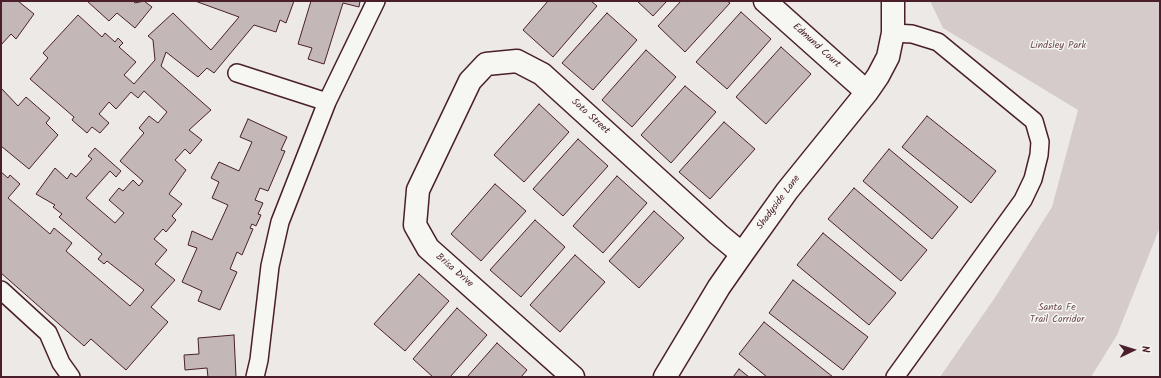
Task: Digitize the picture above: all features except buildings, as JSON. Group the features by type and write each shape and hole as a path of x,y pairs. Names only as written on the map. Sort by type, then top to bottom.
{"street":[{"name":"Edmund Court","path":"765,1 867,92"},
{"name":"Shadyside Lane","path":"666,377 719,287 742,254 788,191 867,92 888,57 893,33 893,1"},
{"name":"Soto Street","path":"445,133 470,81 486,64 517,61 542,74 742,254"},
{"name":"Brisa Drive","path":"445,133 418,190 415,225 418,231 428,248 573,377"}],"lane":[{"path":"255,377 259,360 275,240 280,222 327,102 376,1"},
{"path":"893,33 912,34 938,42 1034,121 1040,142 1039,155 1033,179 1023,200 894,377"},
{"path":"237,73 327,102"},
{"path":"1,290 48,333 61,363 71,377"}],"green space":[{"name":"Santa Fe Trail Corridor","path":"930,1 1160,1 1160,227 1117,335 1091,377 940,377 996,296 1052,207 1078,110 943,28"}],"park label":[{"name":"Lindsley Park","path":"1058,46"}]}
